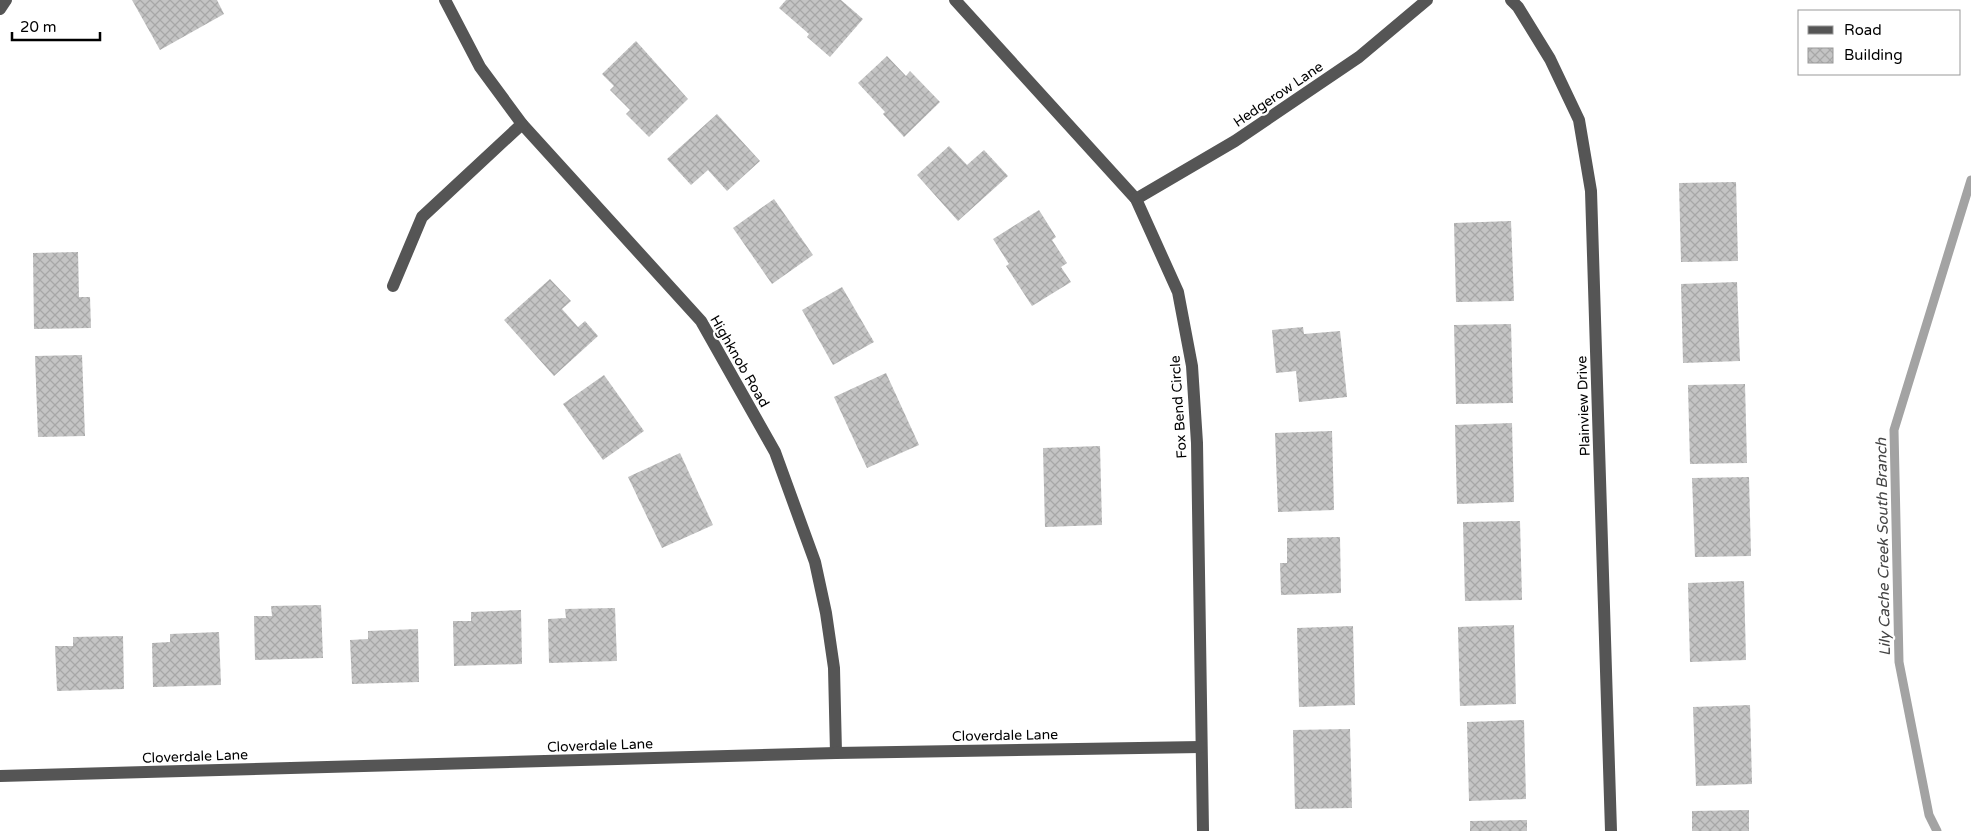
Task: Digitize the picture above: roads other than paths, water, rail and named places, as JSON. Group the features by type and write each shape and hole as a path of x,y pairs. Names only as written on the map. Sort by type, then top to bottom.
{"street":[{"path":"0,9 6,0"},
{"name":"Highknob Road","path":"445,0 480,67 522,124 700,321 775,452 815,562 826,613 834,668 836,753"},
{"name":"Fox Bend Circle","path":"955,0 1136,199 1178,292 1192,366 1197,443 1203,831"},
{"name":"Hedgerow Lane","path":"1136,199 1235,140 1359,57 1427,0"},
{"name":"Plainview Drive","path":"1511,0 1518,7 1550,59 1579,120 1591,191 1611,831"},
{"path":"393,286 422,217 522,124"},
{"name":"Cloverdale Lane","path":"0,776 836,753 1201,747"}],"waterway":[{"name":"Lily Cache Creek South Branch","path":"1937,831 1929,815 1899,662 1894,430 1971,180"}]}
